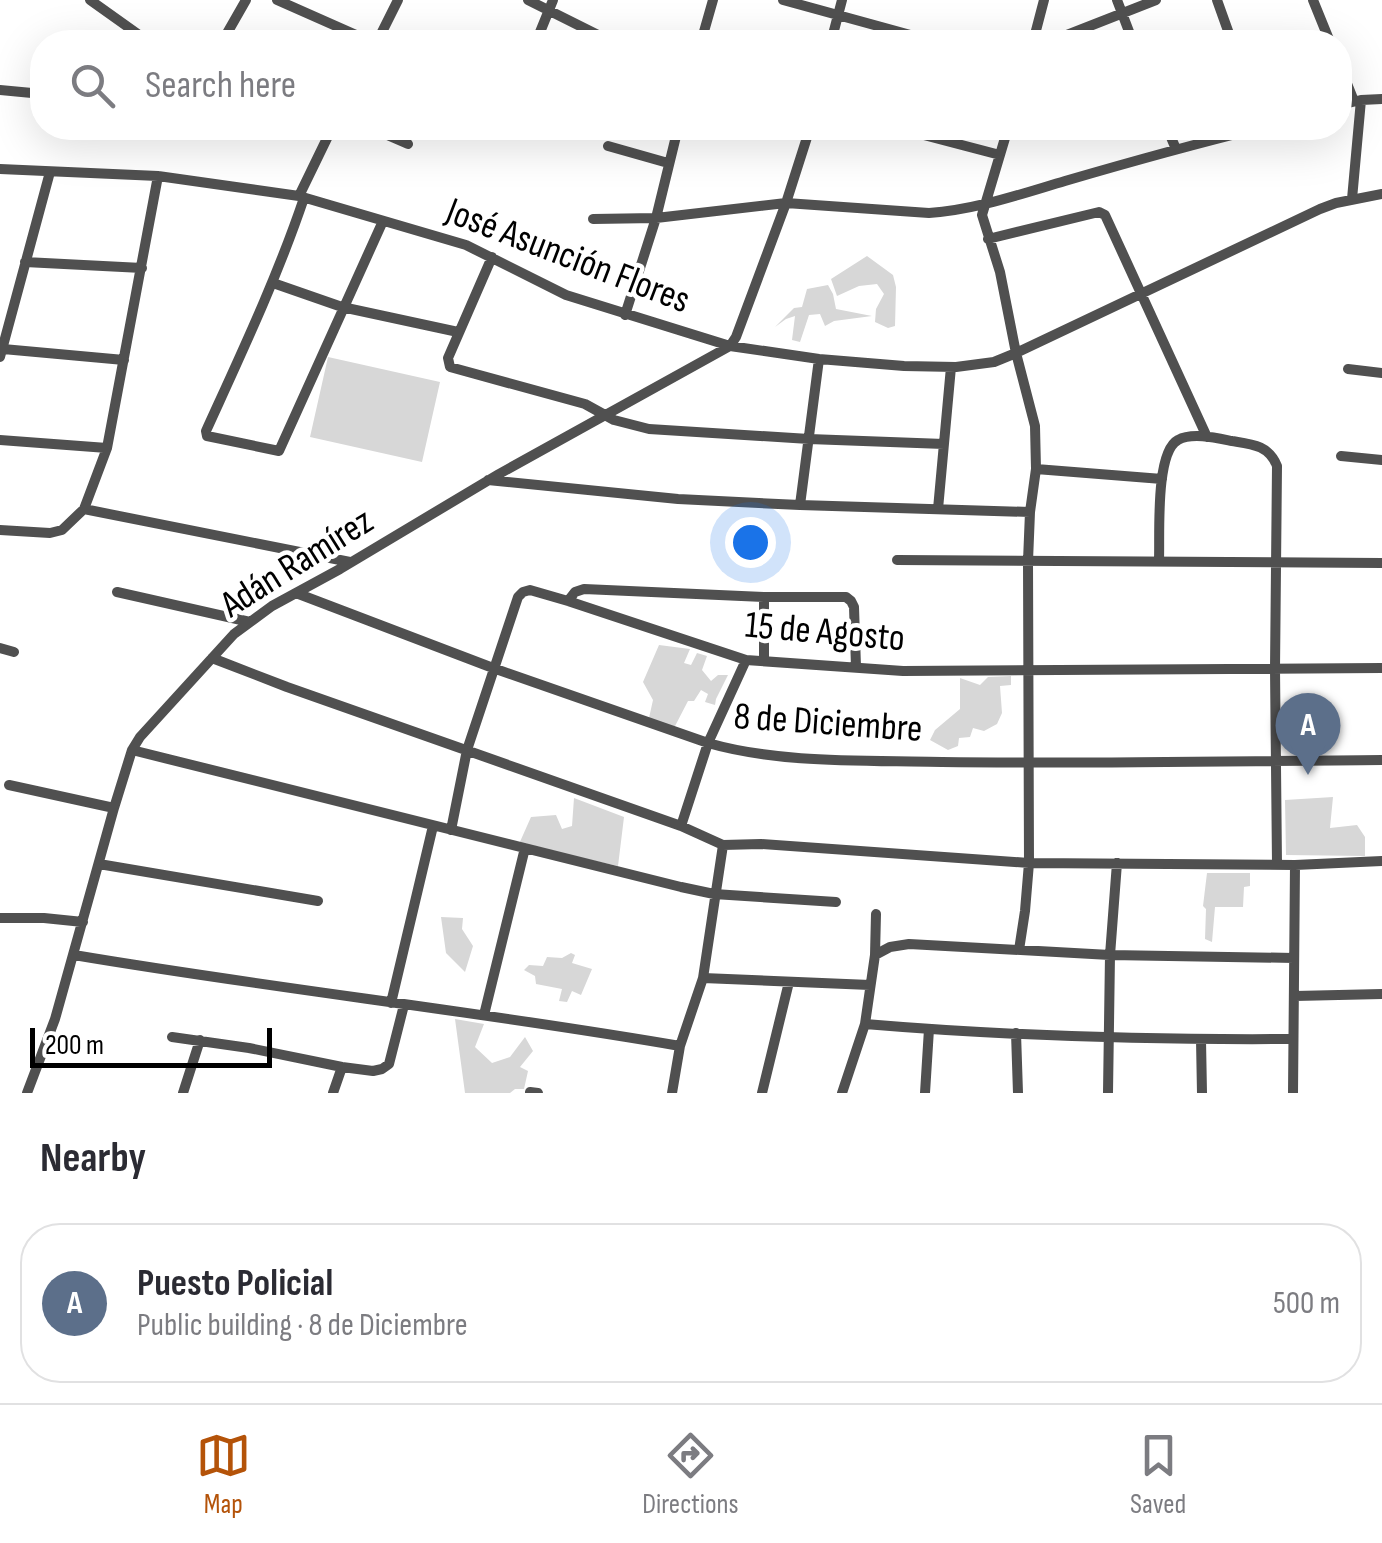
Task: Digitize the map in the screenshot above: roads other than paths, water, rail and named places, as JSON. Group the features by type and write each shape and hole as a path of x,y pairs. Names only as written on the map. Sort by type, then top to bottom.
{"street":[{"path":"90,0 133,30"},
{"path":"229,30 246,0"},
{"path":"277,0 347,30"},
{"path":"382,30 398,0"},
{"path":"528,0 551,6 592,30"},
{"path":"704,30 712,0"},
{"path":"783,0 892,30"},
{"path":"835,30 842,0"},
{"path":"1036,30 1044,0"},
{"path":"1117,0 1128,30"},
{"path":"1079,30 1156,0"},
{"path":"1217,0 1228,30"},
{"path":"1313,0 1325,30"},
{"path":"541,30 551,6"},
{"path":"0,90 30,93"},
{"path":"1352,91 1357,101 1352,199"},
{"path":"1352,102 1382,99"},
{"path":"327,140 301,197 273,282 206,432 208,436 279,451 382,220"},
{"path":"399,140 408,144"},
{"path":"626,315 675,140"},
{"path":"730,346 806,140"},
{"path":"941,140 1000,156"},
{"path":"1005,140 982,216 1000,272 1035,426 1036,469 1028,561 1028,863 1018,950"},
{"path":"1172,140 1176,148"},
{"path":"592,218 656,218 786,203 929,213 983,204 1210,140"},
{"path":"608,146 668,163"},
{"name":"José Asunción Flores","path":"0,169 158,176 301,197 466,245 566,295 730,346 820,359 950,367 994,362 1016,354 1320,210 1382,194"},
{"path":"50,172 1,353 124,360"},
{"path":"0,530 62,530 84,509 106,448 158,176"},
{"path":"988,239 1102,213 1207,437"},
{"path":"492,257 448,358 450,367 585,404 603,415 648,429 944,444"},
{"path":"25,262 142,268"},
{"path":"273,282 342,307 458,332"},
{"path":"0,302 14,302"},
{"name":"Adán Ramírez","path":"28,1093 55,1020 132,750 234,634 488,480 730,346"},
{"path":"800,505 820,359"},
{"path":"938,509 950,367"},
{"path":"1348,369 1382,373"},
{"path":"1160,560 1164,460 1174,442 1207,437 1263,447 1276,466 1276,864"},
{"path":"0,440 106,448"},
{"path":"1340,456 1382,460"},
{"path":"1036,469 1162,480"},
{"path":"488,480 678,498 1030,512"},
{"path":"84,509 352,563"},
{"path":"897,560 1382,562"},
{"path":"568,600 584,589 846,597 854,606 856,667"},
{"name":"15 de Agosto","path":"451,830 467,750 493,668 518,597 530,590 746,660 903,670 1382,668"},
{"path":"117,592 250,622"},
{"name":"8 de Diciembre","path":"296,593 493,668 744,752 795,757 1028,763 1382,760"},
{"path":"764,596 764,660"},
{"path":"0,648 14,652"},
{"path":"212,658 681,826 723,845 761,844 1028,863 1382,861"},
{"path":"681,826 708,743 746,660"},
{"path":"132,750 714,894 836,902"},
{"path":"9,786 114,808"},
{"path":"392,1002 433,826"},
{"path":"672,1093 680,1046 703,978 723,845"},
{"path":"484,1015 524,848"},
{"path":"99,864 318,901"},
{"path":"1108,1093 1110,955 1118,864"},
{"path":"1293,1093 1296,864"},
{"path":"842,1093 865,1024 876,914"},
{"path":"0,918 83,922"},
{"path":"874,955 909,944 1110,955 1294,958"},
{"path":"74,954 680,1046"},
{"path":"703,978 870,986"},
{"path":"762,1093 789,982"},
{"path":"1295,996 1382,994"},
{"path":"172,1037 373,1071 388,1064 404,1005"},
{"path":"865,1024 1201,1040 1293,1039"},
{"path":"925,1093 928,1029"},
{"path":"1016,1033 1018,1093"},
{"path":"183,1093 200,1040"},
{"path":"1201,1040 1202,1093"},
{"path":"334,1093 342,1067"}],"place":[{"name":"Puesto Policial","path":"1308,775"}]}
